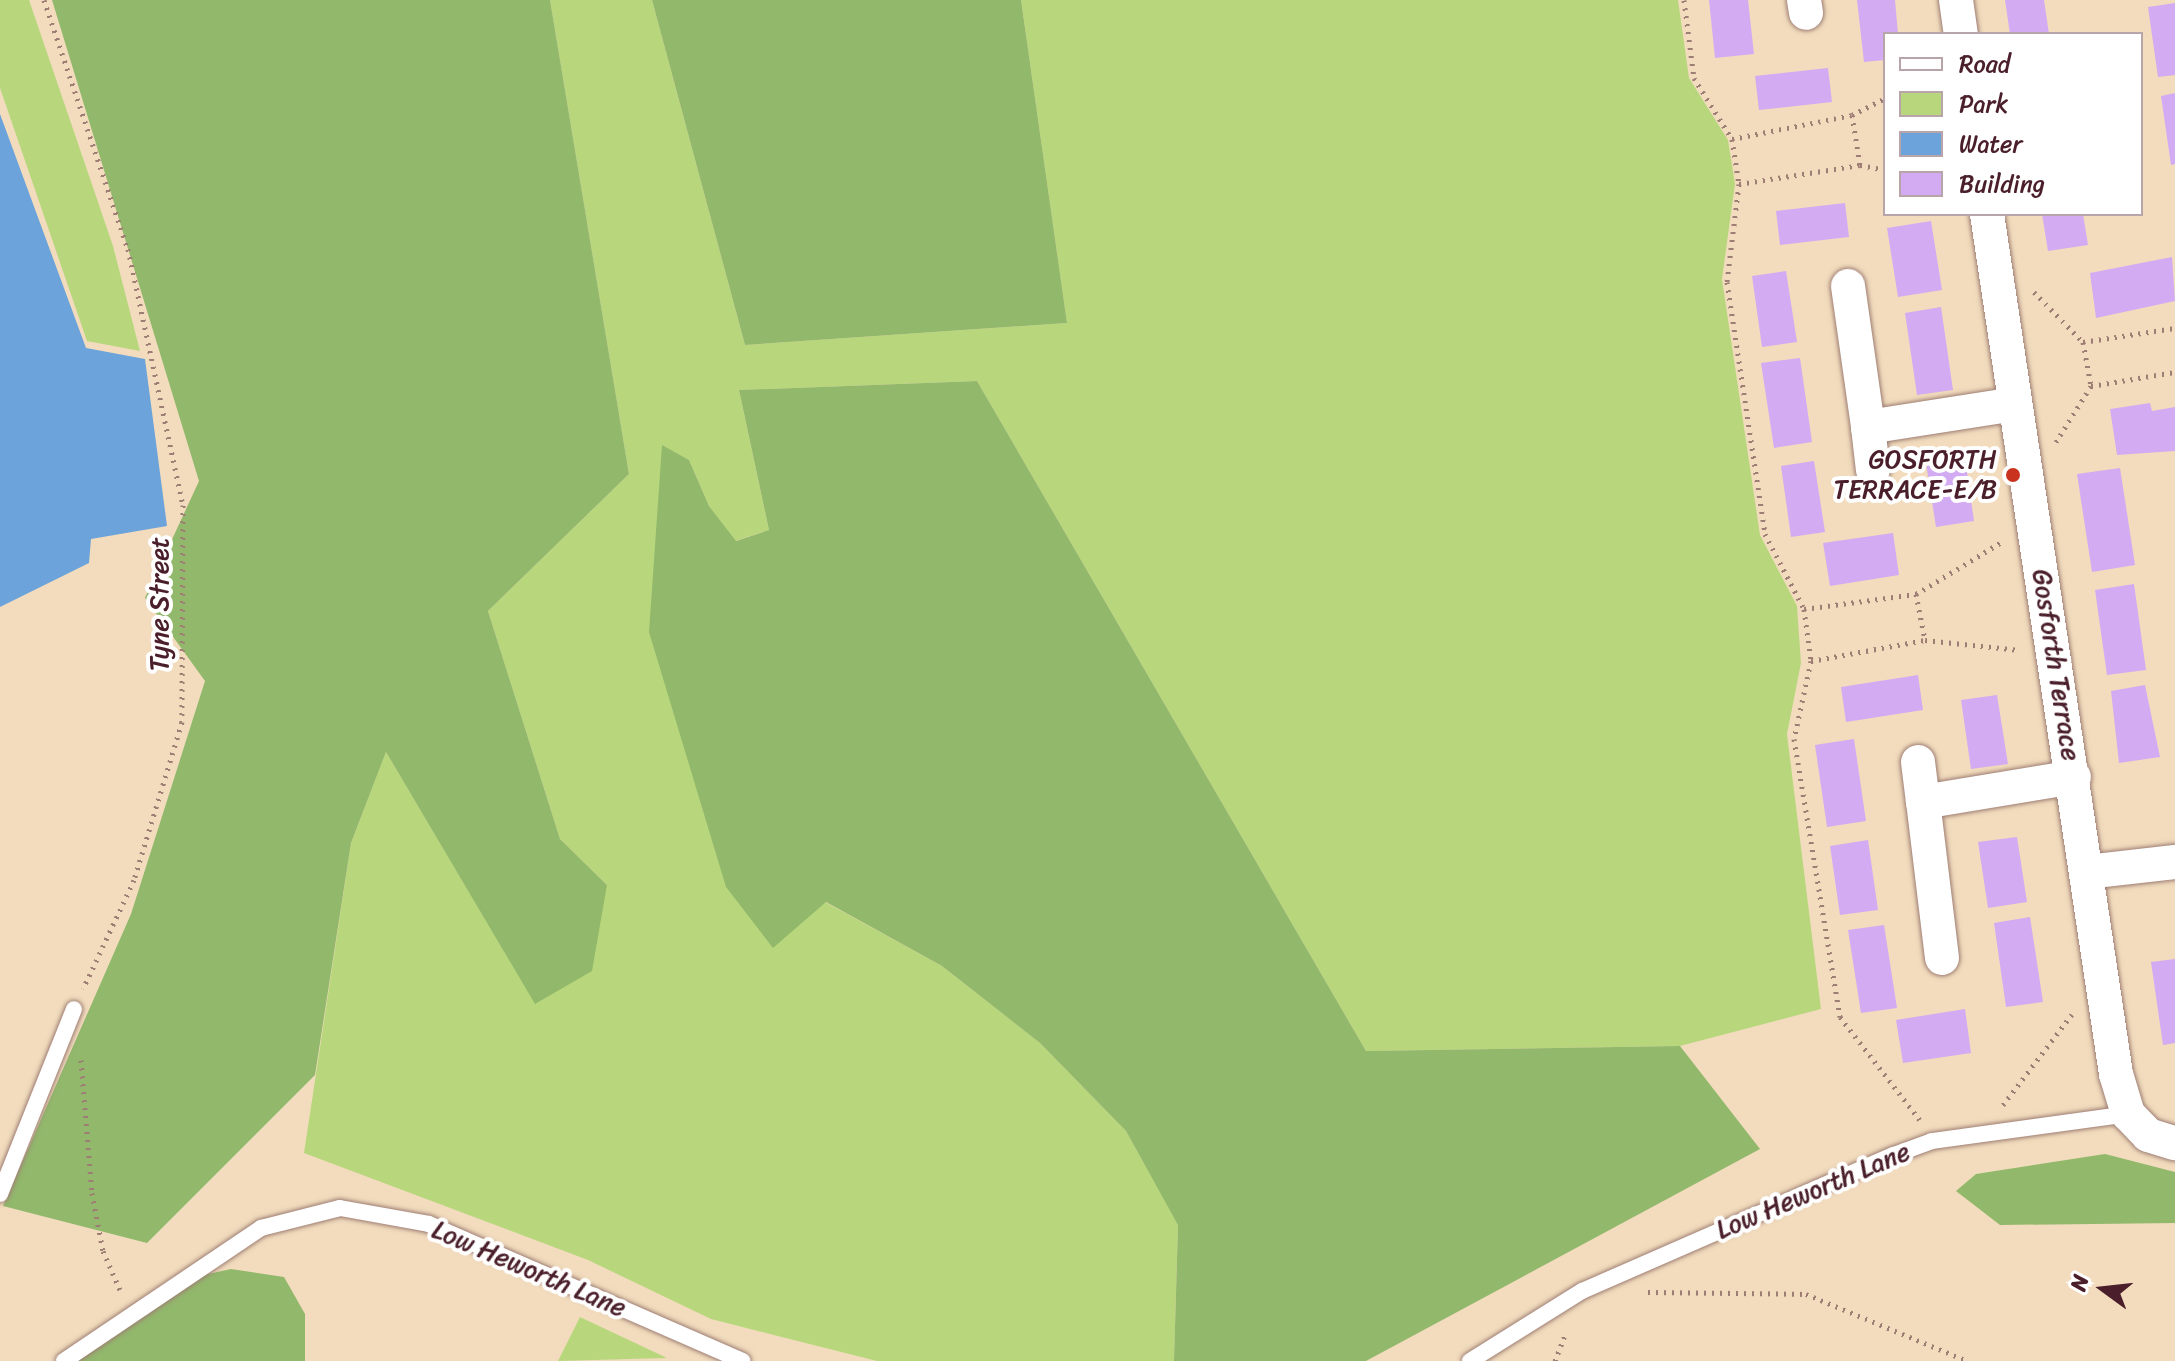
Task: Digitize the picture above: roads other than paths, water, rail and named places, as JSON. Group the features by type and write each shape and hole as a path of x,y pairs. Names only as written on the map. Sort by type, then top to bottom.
{"street":[{"path":"1956,0 1961,32"},
{"name":"Gosforth Terrace","path":"1987,216 2102,976 2128,1114"},
{"path":"1848,286 1873,470"},
{"path":"1868,427 2015,404"},
{"path":"1918,762 1942,958"},
{"path":"1923,802 2074,777"},
{"path":"2087,872 2175,862"},
{"path":"2128,1114 2148,1135 2175,1143"}],"lane":[{"path":"0,1194 74,1009"},
{"name":"Low Heworth Lane","path":"1470,1361 1582,1291 1932,1141 2128,1114"},
{"name":"Low Heworth Lane","path":"64,1361 261,1228 340,1208 429,1224 742,1361"}],"water":[{"path":"0,114 86,348 145,359 167,526 91,539 89,563 0,607"}],"place":[{"name":"GOSFORTH TERRACE-E/B","path":"2013,475"}]}
